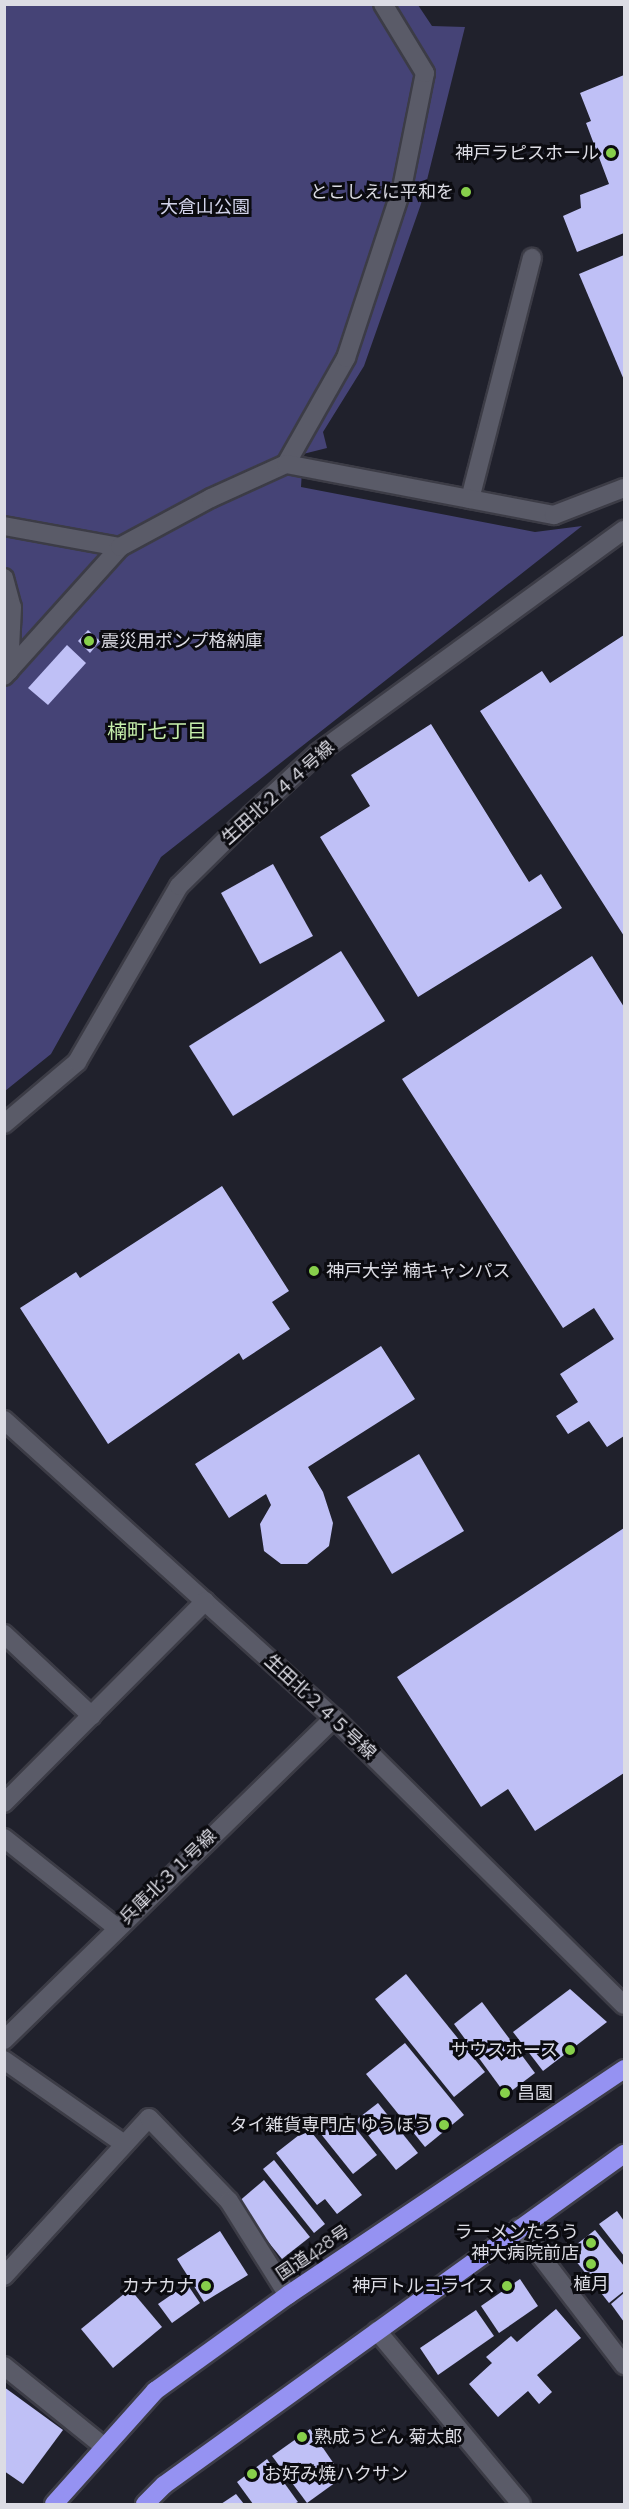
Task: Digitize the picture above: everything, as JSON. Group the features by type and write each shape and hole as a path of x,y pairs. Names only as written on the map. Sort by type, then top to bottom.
{"highway":[{"name":"国道428号","path":"54,2505 103,2446 155,2391 288,2295 624,2069"},
{"path":"145,2505 164,2485 624,2154"}],"street":[{"path":"286,464 346,358 402,188 425,74 383,4"},
{"path":"470,499 532,258"},
{"path":"7,674 120,547 211,498 286,464 554,515 624,488"},
{"path":"4,526 120,547"},
{"name":"生田北２４４号線","path":"4,1124 77,1062 179,886 251,815 318,753 624,530"},
{"path":"4,578 12,607 7,674"},
{"name":"生田北２４５号線","path":"4,1420 334,1718 624,2006"},
{"path":"4,1803 205,1601"},
{"path":"4,1634 92,1716"},
{"name":"兵庫北３１号線","path":"4,2040 116,1927 334,1718"},
{"path":"4,1838 116,1927"},
{"path":"4,2060 124,2144"},
{"path":"4,2276 149,2118 229,2201 288,2295"},
{"path":"519,2228 624,2365"},
{"path":"377,2331 521,2505"},
{"path":"4,2366 103,2446"}],"green space":[{"name":"大倉山公園","path":"5,5 418,5 432,26 465,27 421,204 364,366 323,432 327,448 303,454 301,487 535,532 582,526 161,857 51,1054 5,1091"}],"building":[{"name":"神戸ラピスホール","path":"624,75 624,233 577,252 563,216 581,208 580,195 609,184 586,123 591,121 580,93"},
{"path":"624,255 624,380 579,274"},
{"name":"震災用ポンプ格納庫","path":"88,630 100,641 90,653 78,641"},
{"path":"624,635 624,936 480,711 542,671 550,683"},
{"path":"67,645 86,663 48,705 28,688"},
{"path":"431,724 529,882 541,874 562,908 418,997 320,837 370,806 351,775"},
{"path":"273,864 313,936 260,964 221,893"},
{"path":"341,951 385,1021 233,1116 189,1046"},
{"path":"592,956 624,1007 624,1436 607,1447 589,1421 568,1434 556,1416 578,1402 560,1374 614,1339 594,1308 563,1328 402,1079"},
{"path":"222,1186 289,1291 272,1302 290,1329 243,1360 239,1353 108,1444 20,1308 76,1272 80,1278"},
{"path":"381,1346 415,1399 308,1467 323,1492 333,1523 329,1546 307,1564 281,1564 264,1551 260,1524 271,1505 266,1494 229,1518 195,1464"},
{"path":"419,1454 464,1531 392,1574 347,1497"},
{"path":"624,1528 624,1773 535,1831 508,1789 481,1807 397,1677"},
{"path":"406,1974 485,2072 454,2097 375,1999"},
{"path":"570,1989 607,2022 543,2071 513,2032"},
{"path":"482,2002 535,2073 506,2095 454,2024"},
{"path":"405,2043 464,2115 425,2147 366,2074"},
{"path":"378,2103 418,2153 396,2170 356,2120"},
{"path":"345,2115 377,2155 353,2174 321,2134"},
{"path":"308,2128 362,2195 337,2214 325,2199 317,2205 276,2153"},
{"path":"274,2160 325,2224 314,2233 263,2169"},
{"path":"264,2180 310,2237 282,2259 237,2203"},
{"path":"617,2211 624,2221 624,2256 599,2224"},
{"path":"595,2230 624,2266 624,2291 609,2303 568,2251"},
{"path":"220,2231 248,2275 204,2302 177,2259"},
{"path":"520,2279 538,2306 499,2333 481,2306"},
{"path":"187,2284 200,2303 172,2323 158,2304"},
{"path":"130,2289 162,2327 113,2368 81,2329"},
{"path":"624,2293 624,2322 611,2304"},
{"path":"556,2309 581,2338 537,2375 552,2392 539,2404 528,2391 498,2417 469,2384 492,2363 486,2357 511,2336 517,2342"},
{"path":"476,2310 494,2336 438,2375 420,2348"},
{"path":"4,2387 63,2430 23,2484 4,2471"},
{"path":"310,2429 343,2477 307,2503 272,2456"},
{"path":"267,2459 298,2502 294,2504 253,2504 237,2482"},
{"path":"236,2494 244,2504 221,2504"}],"place":[{"name":"神戸ラピスホール","path":"611,153"},
{"name":"とこしえに平和を","path":"466,192"},
{"name":"震災用ポンプ格納庫","path":"89,641"},
{"name":"神戸大学 楠キャンパス","path":"314,1271"},
{"name":"サウスホース","path":"570,2050"},
{"name":"昌園","path":"505,2093"},
{"name":"タイ雑貨専門店 ゆうほう","path":"444,2125"},
{"name":"ラーメンたろう 神大病院前店","path":"591,2243"},
{"name":"植月","path":"591,2264"},
{"name":"カナカナ","path":"206,2286"},
{"name":"神戸トルコライス","path":"507,2286"},
{"name":"熟成うどん 菊太郎","path":"302,2437"},
{"name":"お好み焼ハクサン","path":"252,2474"}],"district":[{"name":"楠町七丁目","path":"157,731"}]}
